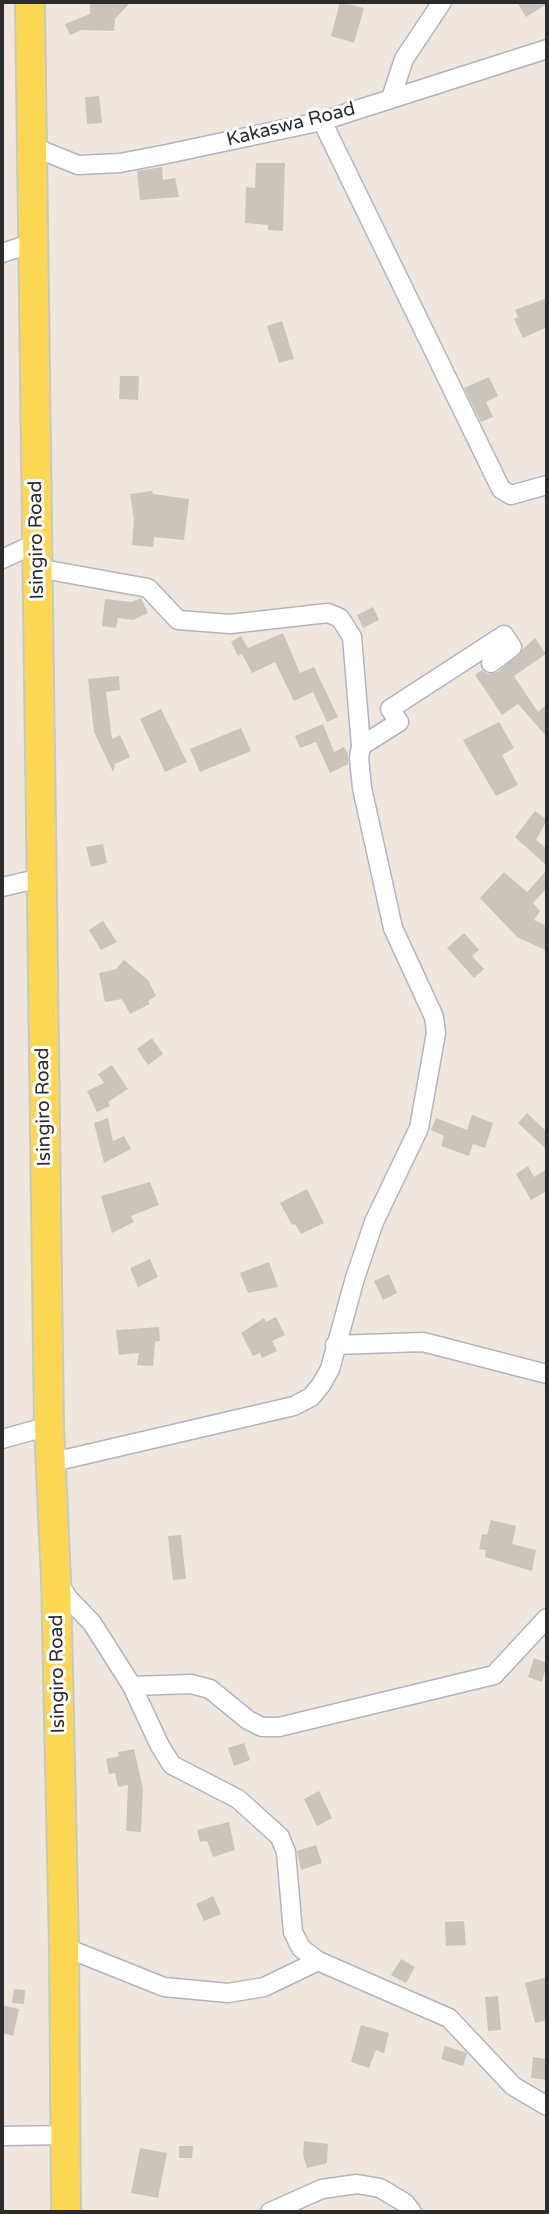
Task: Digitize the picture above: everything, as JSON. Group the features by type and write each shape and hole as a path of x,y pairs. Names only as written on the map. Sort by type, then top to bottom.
{"main road":[{"name":"Isingiro Road","path":"30,2 48,1426 56,1579 64,1947 65,2212"}],"street":[{"path":"391,97 404,59 442,2"},
{"name":"Kakaswa Road","path":"31,146 78,164 98,165 167,155 322,121 547,49"},
{"path":"322,121 501,489 511,495 547,485"},
{"path":"2,253 33,243"},
{"path":"2,559 37,556 148,588 178,620 230,624 328,613 340,618 352,636 362,788 393,928 434,1017 436,1033 419,1128 374,1222 330,1369 311,1397 294,1406 49,1463"},
{"path":"361,746 399,722 390,709 504,635 512,648 491,663"},
{"path":"2,887 41,878"},
{"path":"335,1345 423,1342 547,1374"},
{"path":"2,1439 48,1426"},
{"path":"56,1579 68,1598 92,1623 132,1686 160,1746 173,1765 238,1799 280,1837 286,1852 295,1941 318,1961 449,2018 513,2086 547,2106"},
{"path":"132,1686 191,1685 210,1689 248,1720 262,1727 279,1727 494,1675 547,1618"},
{"path":"64,1947 164,1987 228,1993 264,1987 318,1961"},
{"path":"2,2136 66,2136"},
{"path":"270,2212 322,2189 357,2185 380,2188 405,2203 412,2212"}],"building":[{"path":"340,2 364,8 354,43 331,36"},
{"path":"517,2 547,2 547,4 526,17"},
{"path":"90,3 129,4 115,19 114,31 82,30 70,35 65,24 90,14"},
{"path":"99,96 102,123 87,124 85,97"},
{"path":"256,163 285,163 283,231 268,230 268,225 245,223 246,187 255,188"},
{"path":"162,167 163,180 175,178 179,197 140,200 137,171"},
{"path":"547,298 547,327 523,338 514,319 518,317 515,310"},
{"path":"282,321 294,359 279,363 267,326"},
{"path":"120,376 139,376 138,400 119,399"},
{"path":"489,377 498,396 486,402 493,417 481,422 464,388"},
{"path":"152,491 153,494 189,499 184,540 154,537 153,547 132,545 134,519 130,494"},
{"path":"141,598 148,613 133,620 118,618 116,628 102,626 105,599 131,602"},
{"path":"373,607 379,620 363,628 357,615"},
{"path":"283,633 300,673 314,667 338,717 327,722 313,692 294,701 275,662 252,673 242,654 238,656 231,642 241,636 248,648"},
{"path":"535,638 546,654 514,676 538,712 547,704 547,737 518,704 502,715 475,675 482,670 487,674 498,672"},
{"path":"119,676 120,690 106,692 112,739 120,735 130,757 115,764 113,772 94,732 88,679"},
{"path":"161,709 187,762 165,772 140,719"},
{"path":"499,722 514,748 502,755 518,785 496,796 463,740"},
{"path":"323,724 334,752 344,747 348,754 348,764 330,773 316,742 300,748 295,736"},
{"path":"241,728 251,751 200,772 190,749"},
{"path":"535,811 547,820 536,840 547,849 547,866 515,837"},
{"path":"103,844 107,863 91,867 86,847"},
{"path":"547,870 547,888 533,903 540,911 534,920 547,926 547,951 517,937 480,898 504,872 527,892"},
{"path":"103,921 117,942 101,950 89,930"},
{"path":"464,933 479,950 472,956 484,969 474,978 447,948"},
{"path":"124,960 148,980 156,996 148,1001 150,1004 130,1014 122,999 105,1002 99,973 116,969"},
{"path":"152,1038 163,1054 148,1065 137,1049"},
{"path":"112,1065 128,1089 108,1102 110,1106 97,1112 87,1091 104,1083 98,1074"},
{"path":"527,1113 547,1132 547,1150 518,1123"},
{"path":"472,1115 493,1123 485,1148 473,1144 469,1156 441,1146 444,1136 431,1130 436,1118 467,1130"},
{"path":"108,1118 113,1141 124,1136 131,1149 104,1163 94,1123"},
{"path":"528,1166 534,1177 547,1169 547,1191 531,1200 516,1174"},
{"path":"150,1182 159,1205 131,1216 134,1222 112,1233 101,1196"},
{"path":"307,1189 324,1223 301,1234 295,1224 292,1225 280,1203"},
{"path":"150,1259 158,1277 138,1287 130,1268"},
{"path":"269,1262 278,1287 248,1293 240,1273"},
{"path":"389,1274 397,1293 383,1300 374,1281"},
{"path":"276,1317 285,1335 272,1341 277,1351 262,1358 260,1353 253,1356 241,1333 264,1318 266,1322"},
{"path":"159,1327 160,1341 155,1342 153,1366 137,1365 139,1353 119,1355 116,1330"},
{"path":"491,1520 516,1526 512,1544 536,1550 532,1571 485,1557 486,1550 479,1549 482,1534 487,1535"},
{"path":"181,1535 186,1579 173,1580 168,1536"},
{"path":"534,1658 547,1663 542,1682 528,1677"},
{"path":"244,1743 250,1760 234,1766 228,1748"},
{"path":"134,1749 143,1789 141,1832 126,1831 128,1785 118,1787 115,1773 109,1774 106,1759 119,1756 118,1752"},
{"path":"319,1791 332,1818 317,1826 304,1799"},
{"path":"229,1822 235,1850 213,1857 207,1841 200,1842 197,1830"},
{"path":"316,1845 322,1863 301,1870 297,1851"},
{"path":"213,1896 221,1914 204,1921 196,1904"},
{"path":"464,1921 466,1945 446,1946 445,1922"},
{"path":"401,1959 415,1967 406,1983 391,1975"},
{"path":"547,1977 547,2020 535,2023 525,1983"},
{"path":"14,1989 25,1990 24,2004 12,2003"},
{"path":"498,1996 501,2030 488,2031 485,1997"},
{"path":"2,2005 19,2009 13,2036 2,2033"},
{"path":"361,2025 389,2033 384,2053 376,2050 369,2068 351,2062"},
{"path":"445,2046 467,2053 463,2066 441,2059"},
{"path":"533,2057 547,2059 547,2080 531,2078"},
{"path":"304,2141 328,2144 327,2163 307,2168 303,2155"},
{"path":"179,2146 193,2146 192,2158 179,2158"},
{"path":"140,2148 167,2153 158,2198 131,2193"}]}
